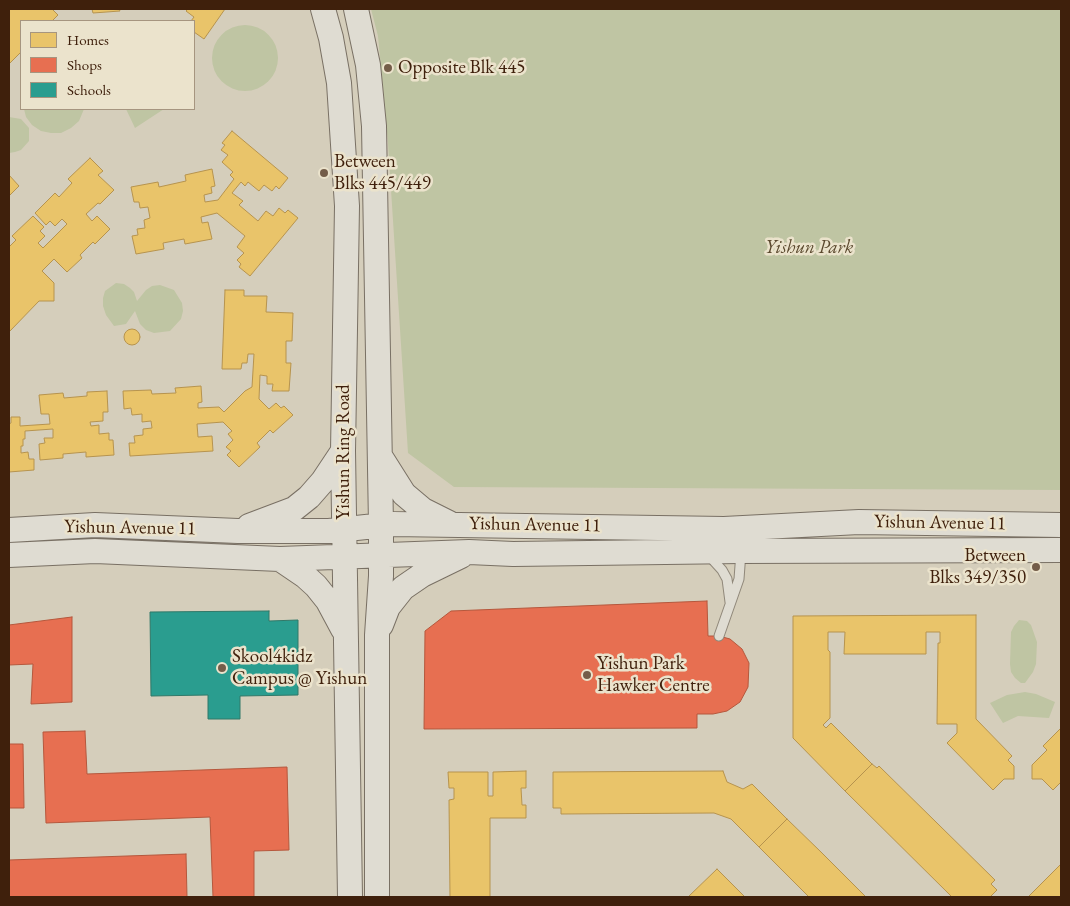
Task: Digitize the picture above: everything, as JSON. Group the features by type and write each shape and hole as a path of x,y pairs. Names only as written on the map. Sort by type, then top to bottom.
{"main road":[{"name":"Yishun Ring Road","path":"323,9 331,38 339,83 347,206 343,451 350,897"},
{"name":"Yishun Ring Road","path":"356,9 368,66 374,126 381,525 377,635 376,897"},
{"path":"238,531 294,509 302,503 323,481 343,451"},
{"path":"380,456 404,494 423,510 451,524"},
{"name":"Yishun Avenue 11","path":"9,530 95,525 238,531 329,531 393,524 724,529 860,522 1061,525"},
{"path":"496,525 498,538 513,554"},
{"path":"724,529 738,540 741,551"},
{"name":"Yishun Avenue 11","path":"9,555 95,551 280,559 469,552 513,554 1061,550"},
{"path":"377,635 388,608 403,588 422,575 469,552"},
{"path":"280,559 316,586 328,601 345,633"}],"lane":[{"path":"719,636 739,579 741,551"},
{"path":"692,552 712,559 722,570 727,579 730,605"}],"green space":[{"name":"Yishun Park","path":"371,9 1061,9 1061,490 454,487 408,453 388,143 378,36"},
{"path":"245,25 258,28 268,35 275,45 278,58 275,71 268,81 258,88 245,91 232,88 222,81 215,71 212,58 215,45 222,35 232,28"},
{"path":"24,110 84,110 79,121 61,133 41,131 32,125 26,117"},
{"path":"126,110 162,110 135,128"},
{"path":"9,117 21,119 29,128 29,141 21,150 9,153"},
{"path":"116,283 124,284 130,288 134,292 137,301 152,286 160,285 174,290 182,303 181,319 170,331 154,333 146,330 140,324 135,311 126,324 114,326 106,315 103,298 105,291"},
{"path":"1019,620 1027,621 1031,625 1037,642 1036,664 1025,683 1021,683 1015,678 1011,672 1010,664 1011,632"},
{"path":"1025,692 1036,694 1055,702 1049,718 1018,716 1003,723 990,703 1007,695"}],"building: Homes":[{"path":"9,9 52,9 58,15 53,20 20,20 20,53 9,64"},
{"path":"92,9 119,9 120,11 93,13"},
{"path":"188,9 225,9 204,39 195,33 195,20 192,20 194,17 186,11"},
{"path":"232,131 288,178 279,189 276,186 272,191 264,185 259,191 248,182 245,186 241,182 232,193 243,201 239,205 258,221 266,211 273,216 279,208 285,213 288,210 298,218 250,276 239,267 241,264 237,260 244,253 237,247 245,236 217,213 201,217 202,223 208,222 212,239 185,244 184,239 163,243 164,249 136,254 132,236 138,235 137,229 145,228 144,220 150,218 148,207 140,208 139,202 134,202 131,187 158,182 159,187 186,181 185,175 212,169 215,186 211,187 212,193 204,195 205,202 218,200 234,179 230,175 233,172 222,162 228,155 221,150 225,145 222,143"},
{"path":"90,158 103,171 98,175 114,190 100,204 98,203 86,214 92,221 97,216 110,229 95,244 93,242 80,255 82,258 67,272 54,259 42,271 54,283 54,301 39,301 10,331 9,247 16,240 12,236 33,216 44,227 40,231 45,236 38,243 43,248 67,224 62,219 55,226 50,221 46,225 35,213 55,193 59,197 72,183 68,179"},
{"path":"9,175 19,186 9,196"},
{"path":"225,290 244,290 244,296 267,296 266,312 293,313 292,341 286,341 286,363 291,363 289,391 272,391 273,384 267,384 267,376 260,375 259,399 269,409 276,403 281,408 284,406 293,415 273,433 270,430 257,443 260,447 239,467 227,455 231,451 226,447 233,440 228,434 232,431 223,422 197,424 198,437 212,436 213,451 130,456 129,443 135,443 134,436 143,435 143,429 152,428 151,421 142,422 142,414 132,415 131,408 124,409 123,391 151,390 152,394 176,393 175,388 201,386 202,402 198,403 198,408 219,407 224,412 245,391 252,387 254,354 248,354 247,363 242,363 241,369 222,369"},
{"path":"129,329 135,329 140,334 138,343 129,345 124,340 124,334"},
{"path":"107,391 108,412 103,412 103,421 90,422 91,426 99,425 99,434 109,433 109,440 113,440 114,455 86,457 86,452 63,454 63,458 40,460 39,444 45,443 44,438 53,438 53,429 25,431 21,453 28,452 29,459 34,459 34,470 9,472 9,424 11,423 11,417 20,417 20,426 50,424 49,414 41,414 39,395 63,393 64,398 87,396 87,392"},
{"path":"976,615 976,719 1012,756 1008,760 1014,766 1014,779 1004,779 993,790 947,743 957,733 957,724 937,724 938,643 940,643 940,632 926,632 926,654 844,654 845,632 828,632 828,650 830,652 830,718 823,725 826,728 831,723 872,764 845,791 793,738 793,616"},
{"path":"1061,728 1061,782 1053,790 1042,779 1032,779 1032,765 1047,750 1043,746"},
{"path":"872,764 877,768 879,766 995,880 991,884 997,890 990,897 952,897 845,791"},
{"path":"526,771 526,788 521,788 522,805 526,805 526,818 490,818 490,897 450,897 449,800 454,799 454,788 449,788 448,772 488,772 488,796 493,796 493,772"},
{"path":"723,771 727,782 743,789 752,784 787,819 759,847 731,819 714,813 561,814 561,808 553,808 553,772"},
{"path":"787,819 866,897 809,897 759,847"},
{"path":"1061,864 1061,897 1028,897"},
{"path":"717,869 745,897 688,897"}],"building: Shops":[{"name":"Yishun Park Hawker Centre","path":"707,601 708,636 730,639 742,649 749,663 748,687 740,702 727,711 713,714 697,714 697,728 424,729 425,631 451,611"},
{"path":"72,617 72,702 31,704 33,664 9,665 9,625"},
{"path":"85,731 87,774 287,767 289,850 254,851 254,897 213,897 210,817 46,823 43,732"},
{"path":"9,744 23,744 24,808 9,808"},
{"path":"186,854 187,897 9,897 9,860"}],"building: Schools":[{"path":"269,611 269,621 298,620 298,695 240,696 240,719 208,719 208,695 151,696 150,612"}],"place":[{"name":"Opposite Blk 445","path":"388,68"},
{"name":"Between Blks 445/449","path":"324,173"},
{"name":"Between Blks 349/350","path":"1036,567"},
{"name":"Skool4kidz Campus @ Yishun","path":"222,668"},
{"name":"Yishun Park Hawker Centre","path":"587,675"}]}
